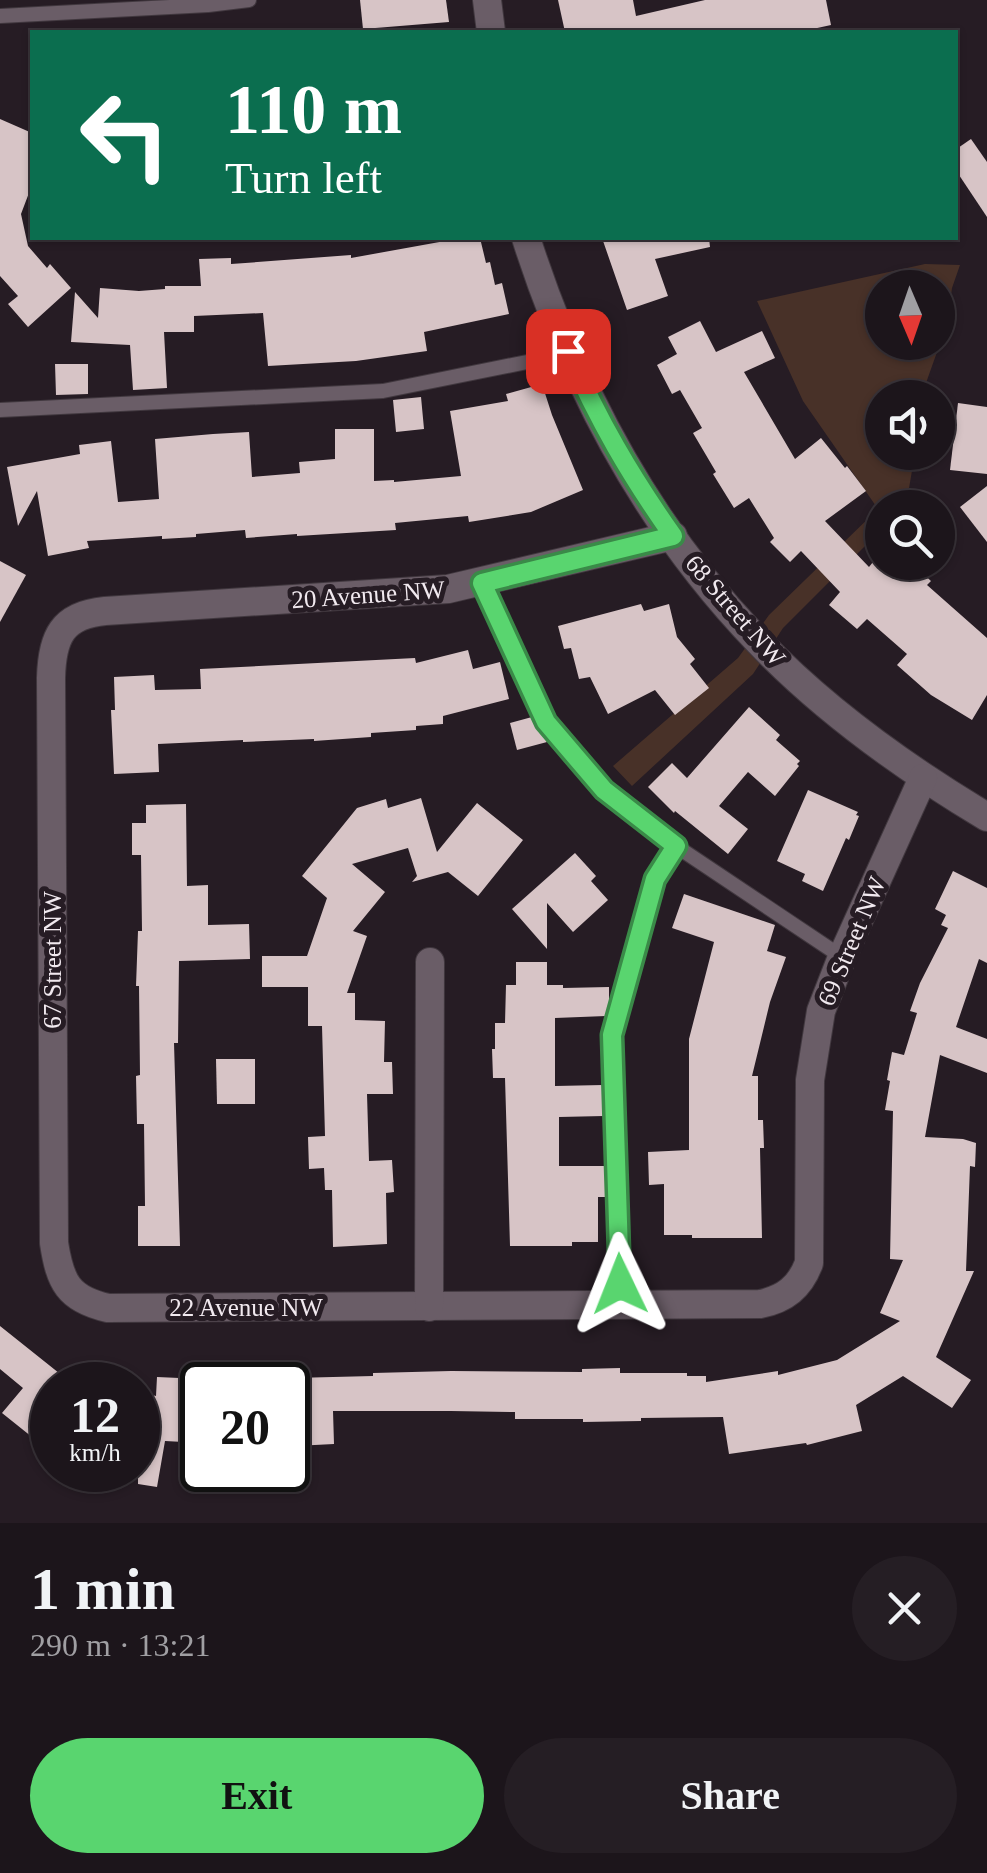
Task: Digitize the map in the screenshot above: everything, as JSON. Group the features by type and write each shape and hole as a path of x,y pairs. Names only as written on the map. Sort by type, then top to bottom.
{"street":[{"path":"488,0 491,30"},
{"name":"68 Street NW","path":"527,240 553,316 589,399 634,481 712,590 762,646 813,692 923,778 987,817"},
{"name":"20 Avenue NW","path":"62,629 86,613 417,593 482,583 673,536"},
{"name":"67 Street NW","path":"62,629 53,652 51,678 54,1224 57,1264 69,1290"},
{"name":"69 Street NW","path":"796,1288 809,1263 811,1247 810,1080 821,1011 923,778"},
{"path":"428,1307 430,962"},
{"name":"22 Avenue NW","path":"69,1290 89,1304 108,1308 760,1304 776,1301 796,1288"}],"lane":[{"path":"0,16 250,0"},
{"path":"0,410 382,392 568,351"},
{"path":"482,583 546,722 604,790 676,846 842,957"},
{"path":"621,1306 612,1035 655,879 676,846"}],"shaded area":[{"path":"925,264 960,265 955,279 955,270 898,270"},
{"path":"865,277 865,360 934,360 927,380 865,380 865,470 912,470 909,490 865,490 803,401 757,301"},
{"path":"865,522 865,546 783,628 753,674 632,786 613,766 738,658 769,615"}],"building":[{"path":"360,0 446,0 449,22 363,29"},
{"path":"558,0 633,0 636,16 705,0 826,0 831,25 808,30 565,30"},
{"path":"0,119 30,132 30,190 21,214 28,246 71,288 28,327 8,304 18,296 0,276"},
{"path":"971,139 987,162 987,217 958,174 958,148"},
{"path":"480,240 495,285 502,283 509,314 424,332 427,351 356,361 268,366 263,313 194,316 194,332 164,332 167,388 133,390 130,345 71,342 75,292 98,318 100,288 139,291 201,286 199,259 231,258 231,264 351,258 445,241"},
{"path":"603,240 709,240 710,247 655,259 668,296 627,310"},
{"path":"700,321 716,352 762,331 775,358 744,372 795,459 821,438 865,490 825,521 865,563 865,580 930,580 927,585 987,638 987,695 972,720 931,695 897,665 907,654 867,619 857,629 829,605 840,592 801,551 790,562 770,542 774,538 749,498 734,508 693,433 702,428 680,390 672,394 657,365 677,354 668,337"},
{"path":"55,364 88,364 88,394 56,395"},
{"path":"542,384 583,490 531,512 469,522 468,516 395,523 396,530 246,538 245,530 196,537 87,541 89,548 48,556 37,491 18,526 7,467 80,454 79,445 111,441 118,502 159,499 155,439 213,434 249,432 252,477 300,473 299,462 335,459 335,429 374,429 374,481 461,476 450,411 508,401 506,394"},
{"path":"421,397 424,429 396,432 393,400"},
{"path":"958,403 987,407 987,474 950,470 955,470"},
{"path":"987,486 987,542 960,507"},
{"path":"0,561 26,575 0,622"},
{"path":"641,604 644,611 669,604 677,637 695,659 690,664 709,688 675,715 655,690 608,714 590,677 579,679 571,648 564,649 558,626"},
{"path":"468,650 473,669 500,662 509,699 443,716 443,724 371,733 371,737 158,744 159,772 114,774 114,677 154,675 155,690 201,689 200,669 415,658 416,663"},
{"path":"749,707 780,735 776,740 800,761 775,796 748,772 719,806 748,829 728,854 674,813 648,787 672,763 687,778"},
{"path":"532,717 547,742 517,750 510,723"},
{"path":"808,790 858,812 859,816 823,891 802,881 805,874 777,861"},
{"path":"421,798 437,852 477,803 523,840 478,896 448,872 412,882 417,876 408,848 352,864 385,892 353,931 367,936 347,993 355,993 355,1020 385,1021 384,1062 392,1062 393,1094 367,1094 369,1161 392,1160 394,1192 386,1193 387,1244 333,1247 332,1190 325,1190 324,1168 309,1169 308,1137 325,1136 322,1026 308,1026 308,987 262,987 262,956 307,956 327,898 302,876 357,808 386,799 388,808"},
{"path":"186,804 187,886 208,885 208,925 249,924 250,959 179,961 178,1043 174,1043 180,1246 138,1246 138,1206 145,1206 144,1124 137,1124 136,1076 140,1075 136,986 138,931 142,931 141,855 132,855 132,823 146,823 146,805"},
{"path":"575,853 596,876 591,881 608,900 573,932 547,903 547,949 512,909"},
{"path":"953,871 987,888 987,963 979,959 956,1027 987,1039 987,1073 940,1055 925,1137 976,1143 975,1167 970,1166 966,1271 974,1271 936,1357 971,1380 952,1408 903,1376 856,1405 862,1431 807,1445 729,1454 723,1417 583,1422 515,1419 515,1412 333,1411 334,1444 310,1445 310,1378 620,1368 620,1373 706,1376 706,1382 778,1371 778,1375 837,1360 900,1321 880,1313 903,1260 890,1259 893,1111 885,1110 890,1081 887,1080 892,1052 904,1055 917,1013 910,1011 948,928 941,925 946,915 935,909"},
{"path":"684,894 775,925 767,951 786,957 770,1002 752,1076 758,1076 758,1120 763,1120 762,1238 664,1235 664,1184 649,1185 648,1152 689,1150 689,1039 714,942 672,928"},
{"path":"516,962 547,962 547,985 609,987 606,1016 555,1018 555,1086 603,1085 604,1116 559,1117 559,1166 605,1166 606,1197 598,1197 598,1242 510,1246 505,1078 493,1078 492,1049 495,1023 505,1023 506,985 516,985"},
{"path":"216,1059 255,1059 255,1104 217,1104"},
{"path":"0,1326 45,1362 30,1362 30,1435 2,1413 23,1388 0,1369"},
{"path":"160,1377 180,1378 180,1442 165,1441 160,1470"}],"route":[{"path":"568,351 589,399 634,481 673,536 482,583 546,722 604,790 676,846 655,879 612,1035 620,1284"}]}
